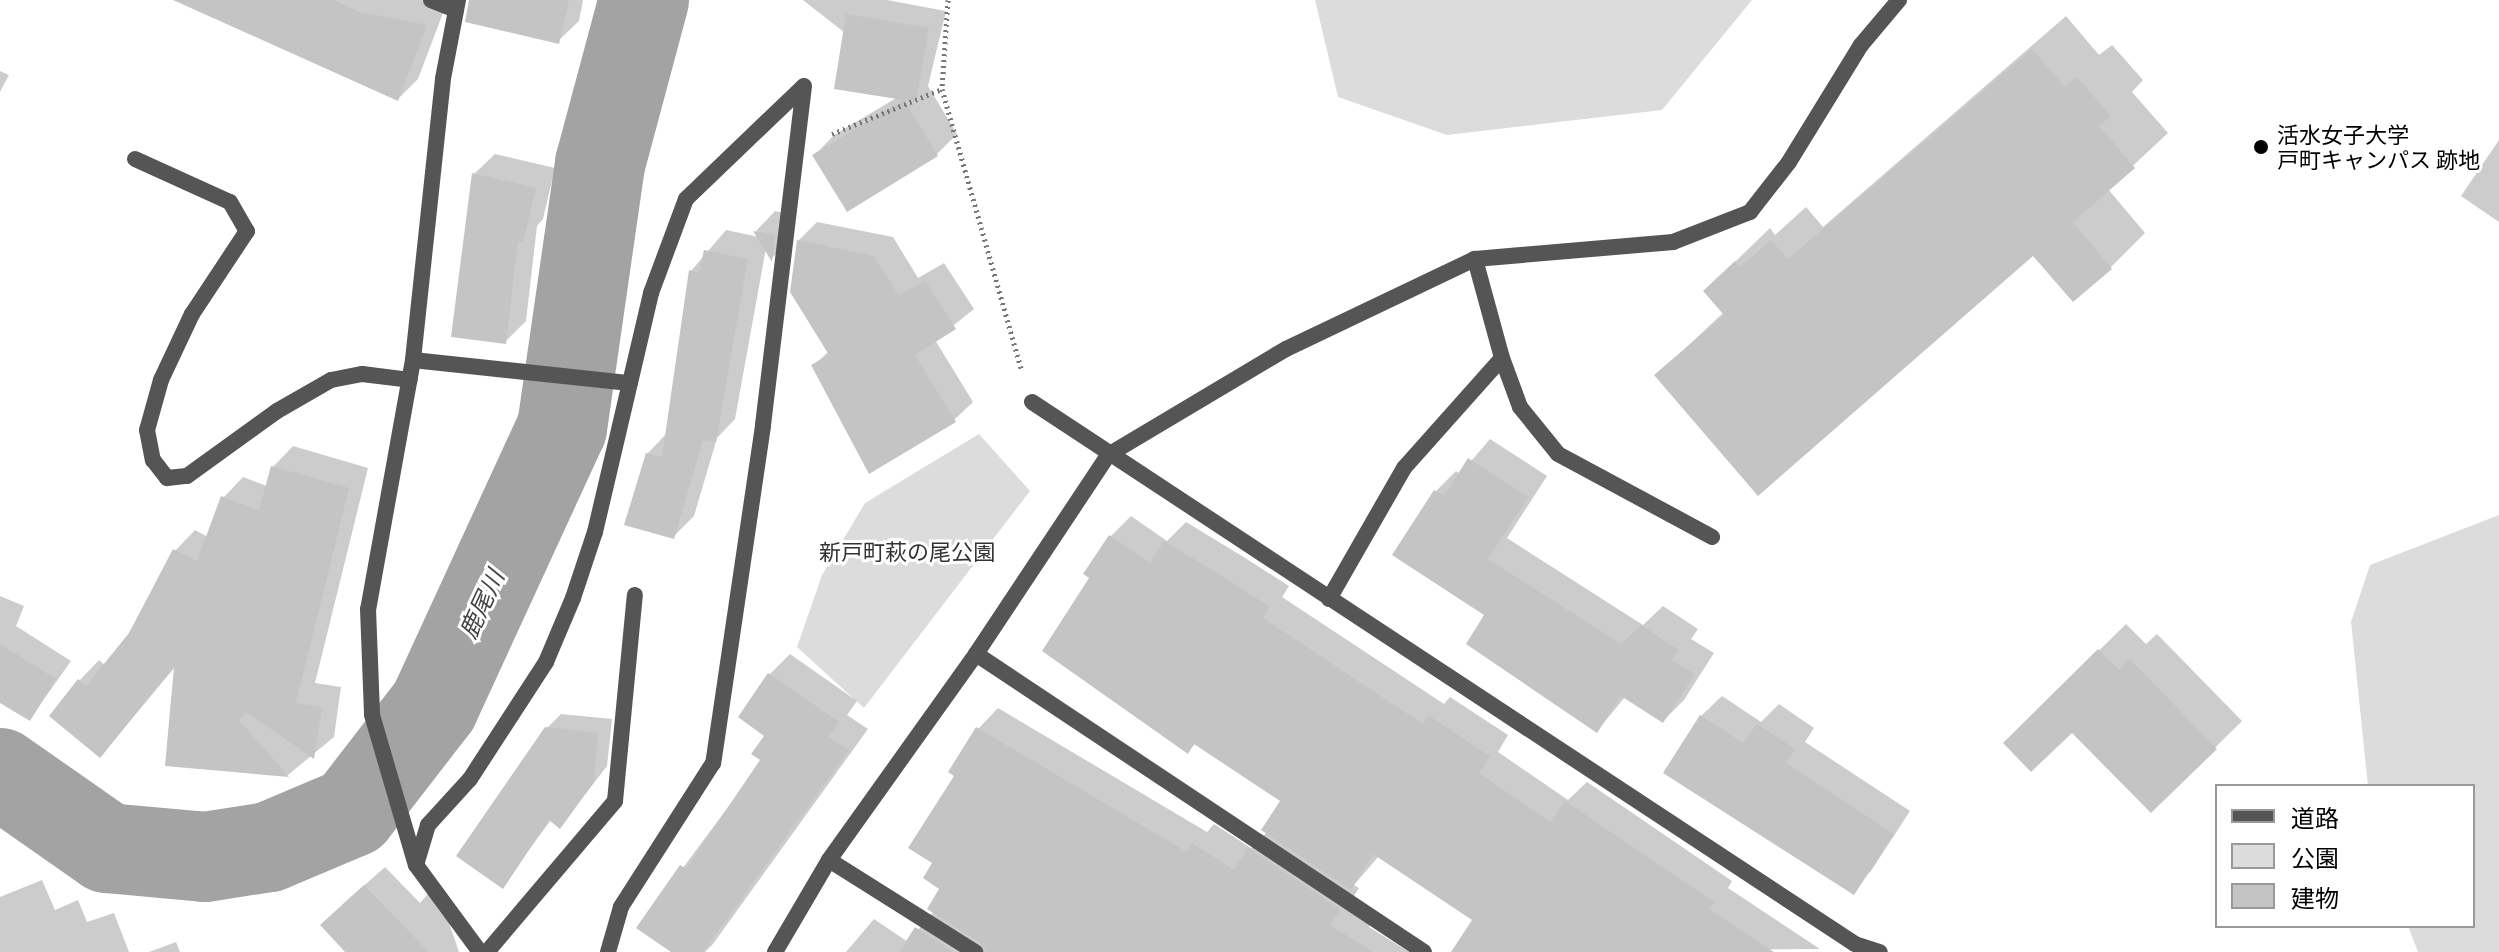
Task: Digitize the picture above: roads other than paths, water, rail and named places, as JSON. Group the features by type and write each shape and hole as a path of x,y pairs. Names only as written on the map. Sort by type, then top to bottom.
{"street":[{"path":"431,0 457,5 443,79 413,360 368,609 372,715 416,865 480,952"},
{"path":"775,952 829,860 976,654 1108,455 1286,349 1475,259 1673,242 1750,212 1789,162 1861,45 1899,0"},
{"path":"416,865 428,825 470,779 546,662 595,532 651,293 686,199 804,86 763,426 713,763 621,907 608,952"},
{"path":"135,159 230,202 247,231 192,314 161,380 147,430 153,460 167,478 187,476 277,411 331,380 362,374 410,380"},
{"path":"1475,259 1502,358 1520,407 1558,454 1712,537"},
{"path":"1329,599 1404,468 1502,358"},
{"path":"413,360 630,383"},
{"path":"1032,402 1853,948 1880,952"},
{"path":"487,952 615,801 635,595"},
{"path":"976,654 1424,952"},
{"path":"829,860 975,952"}],"waterway":[{"name":"鹿尾川","path":"0,773 107,848 205,857 269,847 352,812 434,706 562,428 600,164 644,0"}],"place":[{"name":"活水女子大学 戸町キャンパス 跡地","path":"2261,147"}],"park label":[{"name":"新戸町萩の尾公園","path":"907,552"}]}
